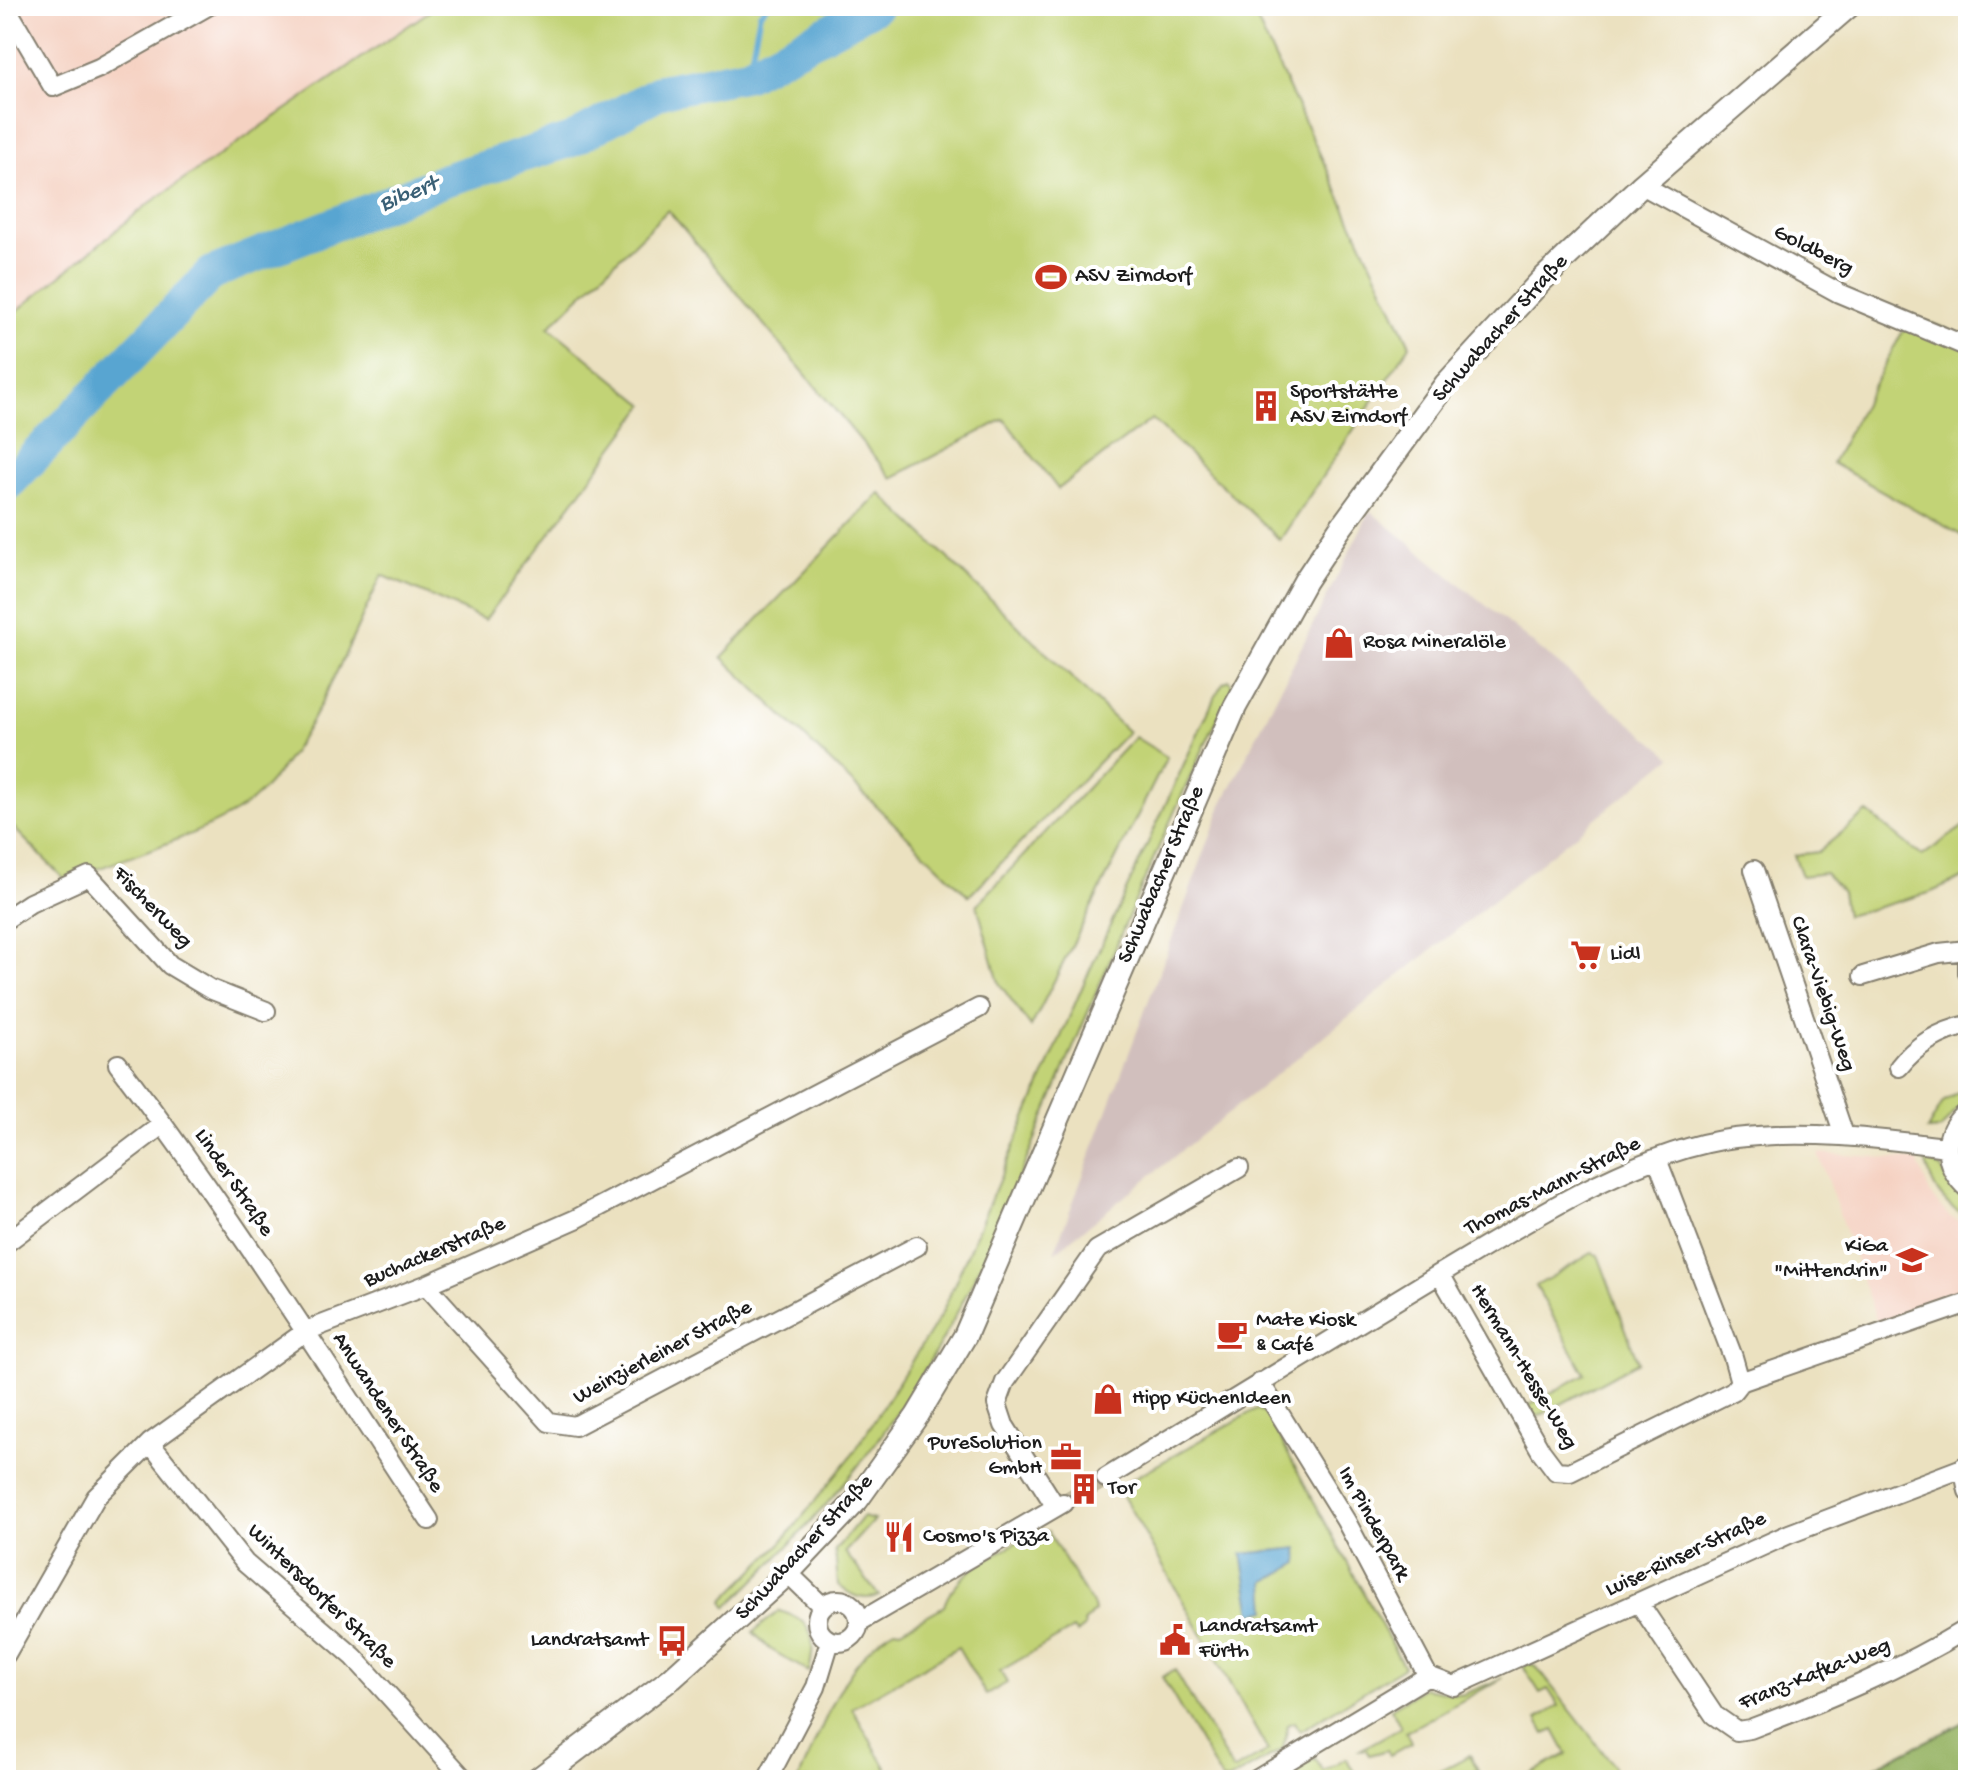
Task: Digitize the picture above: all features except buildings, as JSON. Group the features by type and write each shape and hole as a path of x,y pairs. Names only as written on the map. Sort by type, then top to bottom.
{"street":[{"path":"6,7 53,87 99,68 208,6"},
{"name":"Schwabacher Straße","path":"537,1780 672,1678 788,1573 857,1500 917,1416 965,1336 1210,762 1253,672 1305,581 1373,480 1446,384 1541,281 1642,185 1849,6"},
{"name":"Goldberg","path":"1642,185 1839,293 1968,347"},
{"name":"Clara-Viebig-Weg","path":"1754,870 1844,1135"},
{"name":"Fischerweg","path":"6,919 30,903 89,876 170,965 210,989 266,1011"},
{"path":"1863,976 1939,953 1968,950 1968,973"},
{"name":"Buchackerstraße","path":"6,1654 96,1497 150,1443 306,1331 426,1285 576,1219 979,1008"},
{"path":"1899,1067 1922,1044 1953,1028 1968,1025"},
{"name":"Linder Straße","path":"118,1064 306,1331"},
{"path":"1968,1111 1950,1131 1946,1147 1948,1164 1968,1189"},
{"path":"6,1243 163,1124"},
{"name":"Thomas-Mann-Straße","path":"1260,1382 1551,1209 1657,1159 1733,1139 1844,1135 1946,1147"},
{"path":"1657,1159 1740,1382"},
{"path":"859,1622 1060,1505 1004,1425 997,1404 1005,1382 1097,1250 1239,1168"},
{"name":"Weinzierleiner Straße","path":"426,1285 549,1422 575,1426 917,1246"},
{"name":"Hermann-Hesse-Weg","path":"1440,1274 1541,1451 1556,1471 1570,1472 1733,1391 1740,1382 1968,1303"},
{"name":"Anwandener Straße","path":"306,1331 429,1520"},
{"path":"1106,1478 1260,1382"},
{"name":"Im Pinderpark","path":"1260,1382 1346,1521 1428,1676"},
{"name":"Wintersdorfer Straße","path":"150,1443 245,1563 354,1657 465,1780"},
{"path":"1966,1467 1968,1491"},
{"name":"Luise-Rinser-Straße","path":"1428,1676 1454,1686 1789,1534 1966,1467"},
{"path":"788,1573 822,1606"},
{"path":"833,1600 844,1601 856,1609 859,1622 855,1634 843,1641 830,1641 818,1630 817,1616 822,1606 833,1600"},
{"name":"Franz-Kafka-Weg","path":"1639,1603 1714,1715 1737,1731 1750,1729 1836,1696 1915,1660 1968,1628"},
{"path":"767,1780 816,1687 830,1641"},
{"path":"1256,1780 1428,1676"}],"shaded area":[{"path":"6,6 437,6 147,205 6,320"},
{"path":"1370,511 1672,757 1054,1253 1222,805"},
{"name":"KiGa \"Mittendrin\"","path":"1818,1153 1917,1160 1931,1196 1950,1217 1968,1225 1968,1294 1877,1322"}],"green space":[{"path":"437,6 1250,6 1410,345 1280,540 1152,419 1058,489 1004,419 892,478 668,210 549,327 645,405 485,620 382,575 302,738 260,793 218,822 66,881 6,820 6,320 147,205"},
{"path":"1911,316 1968,337 1968,539 1832,463"},
{"path":"880,493 1128,732 969,896 722,657"},
{"path":"1229,680 1233,687 1141,888 994,1236 960,1308 921,1376 856,1469 781,1554 727,1607 723,1601 782,1542 853,1454 942,1313 1084,983 1215,696 1223,683"},
{"path":"1135,737 1167,757 1031,1027 999,983 977,905"},
{"path":"1867,812 1922,856 1968,823 1968,876 1929,893 1846,916 1842,892 1825,873 1802,876 1794,855 1818,852"},
{"path":"1968,1087 1968,1104 1954,1112 1941,1129 1927,1130 1943,1102"},
{"path":"1925,1158 1942,1169 1951,1188 1968,1199 1968,1216 1951,1207 1939,1193"},
{"path":"1592,1253 1598,1255 1638,1362 1532,1420 1524,1408 1585,1374 1536,1286"},
{"path":"1257,1409 1267,1415 1404,1667 1300,1731 1295,1722 1288,1725 1283,1749 1229,1780 1222,1780 1162,1677 1175,1670 1233,1771 1268,1751 1118,1487"},
{"path":"862,1517 874,1520 845,1552 879,1596 867,1598 838,1585 835,1550"},
{"path":"1039,1530 1048,1532 1093,1606 1094,1611 1084,1623 1085,1627 1076,1633 1073,1629 1000,1671 1007,1683 986,1695 958,1647 852,1708 893,1780 798,1780 836,1696 861,1658 895,1629 901,1630 944,1606 959,1581 971,1570"},
{"path":"779,1611 807,1626 812,1641 809,1672 770,1649 753,1632"},
{"path":"1535,1665 1614,1766 1614,1780 1519,1780 1567,1754 1554,1730 1545,1734 1537,1719 1559,1706 1548,1689 1540,1693 1523,1666"},
{"path":"1503,1678 1406,1732 1411,1743 1390,1755 1387,1750 1369,1755 1366,1750 1360,1750 1401,1727 1391,1708 1424,1688 1462,1695"},
{"path":"1968,1720 1968,1773 1956,1768 1918,1780 1849,1780"},
{"path":"1470,1755 1478,1770 1468,1775 1471,1780 1432,1780 1430,1776"},
{"path":"1315,1758 1323,1771 1346,1758 1359,1780 1280,1780"}],"water":[{"path":"1298,1548 1299,1563 1265,1582 1267,1610 1252,1614 1242,1554"}],"waterway":[{"path":"748,74 760,13 767,6"},
{"name":"Bibert","path":"6,486 212,273 445,180 572,140 661,91 748,74 876,6"}],"tunnel":[{"path":"1063,1503 1106,1478"}],"place":[{"name":"ASV Zirndorf","path":"1051,277"},
{"name":"Sportstätte ASV Zirndorf","path":"1266,406"},
{"name":"Rosa Mineralöle","path":"1339,643"},
{"name":"Lidl","path":"1586,955"},
{"name":"KiGa \"Mittendrin\"","path":"1912,1260"},
{"name":"Mate Kiosk & Café","path":"1232,1334"},
{"name":"Hipp KüchenIdeen","path":"1108,1399"},
{"name":"PureSolution GmbH","path":"1066,1457"},
{"name":"Tor","path":"1084,1489"},
{"name":"Cosmo's Pizza","path":"899,1537"},
{"name":"Landratsamt Fürth","path":"1175,1640"},
{"name":"Landratsamt","path":"672,1641"}]}
